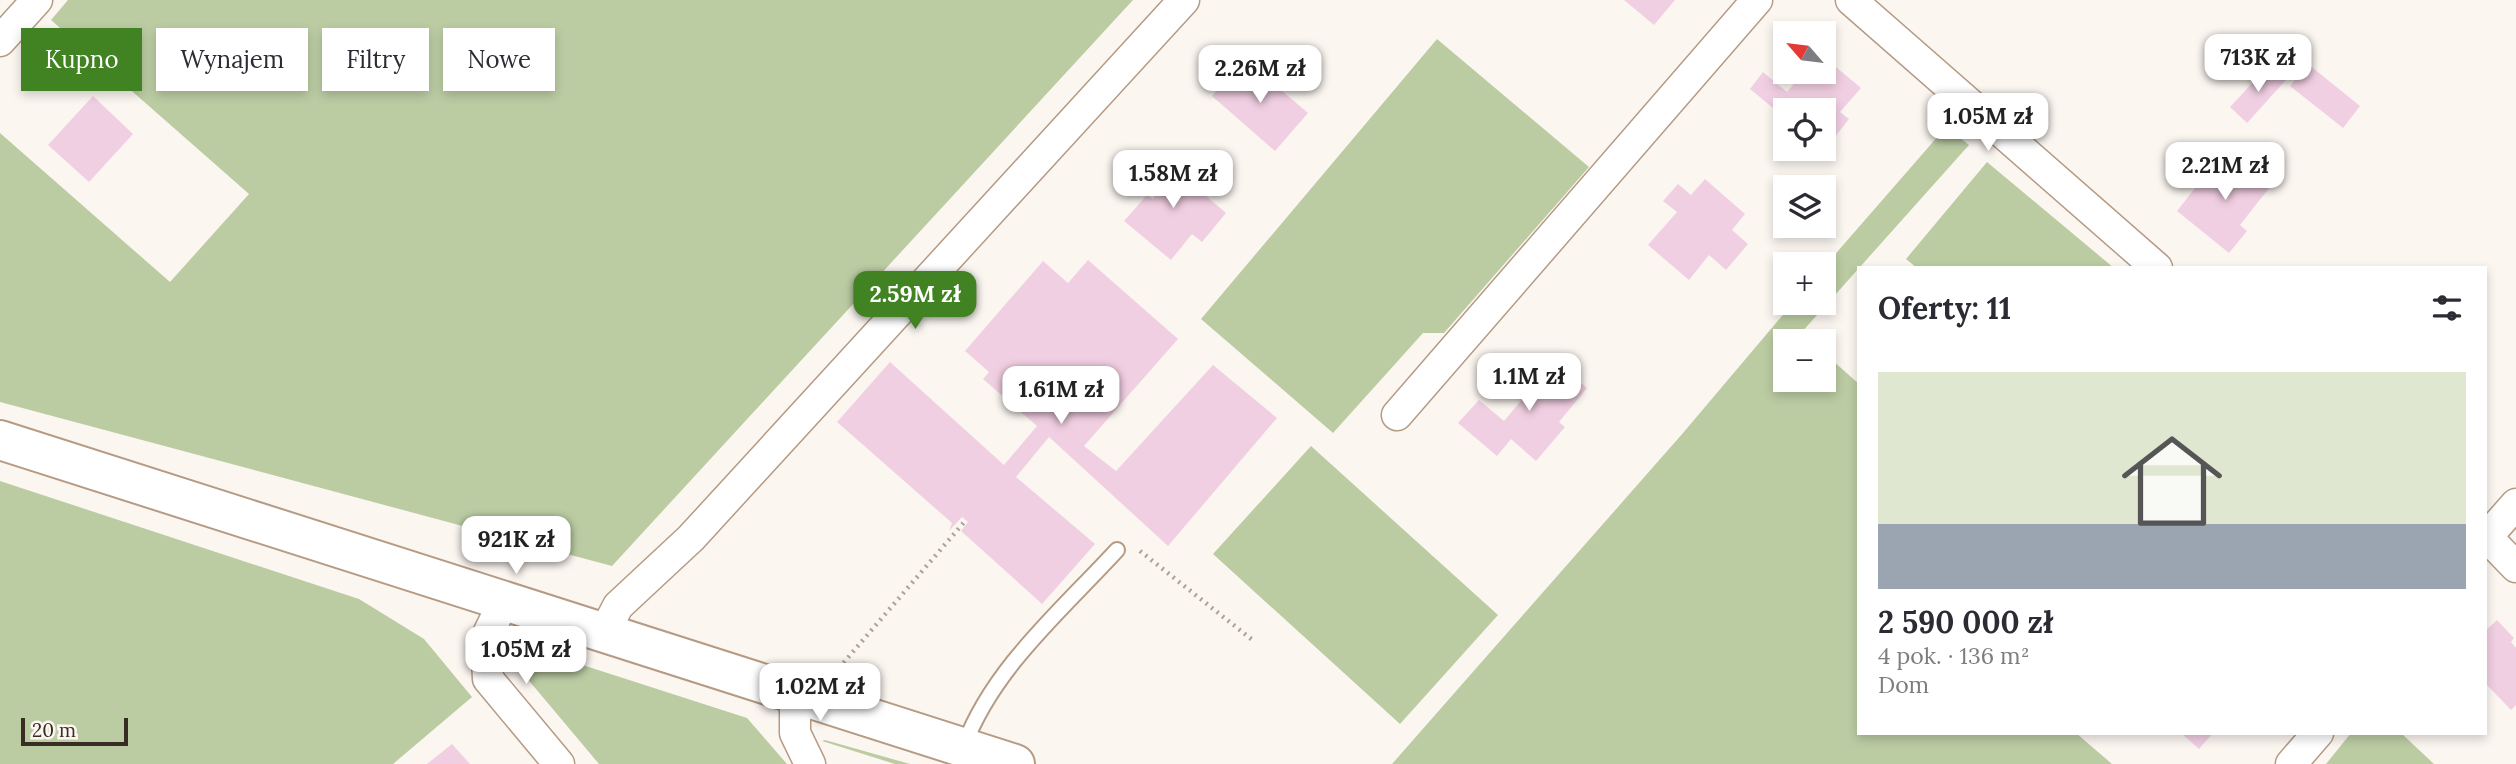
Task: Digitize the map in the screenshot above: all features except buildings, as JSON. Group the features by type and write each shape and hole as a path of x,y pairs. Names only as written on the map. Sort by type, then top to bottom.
{"street":[{"path":"0,41 37,0"},
{"path":"604,633 618,606 691,538 1184,0"},
{"path":"1397,415 1757,0"},
{"path":"1851,0 2155,266"},
{"path":"0,440 503,603 1015,764"},
{"path":"2487,536 2516,504"},
{"path":"2487,538 2516,567"},
{"path":"503,603 486,638 488,680 559,764"},
{"path":"795,694 795,733 810,764"},
{"path":"2291,764 2316,735"}],"lane":[{"path":"963,748 980,708 1000,679 1117,550"}],"path":[{"path":"833,678 843,661 965,520"},
{"path":"1117,550 1126,540 1255,642"}],"green space":[{"path":"68,0 1133,0 612,566 0,402 0,133 170,282 249,194 132,91 142,91 142,28 60,28 51,20"},
{"path":"1437,39 1589,167 1444,333 1423,333 1333,433 1201,319"},
{"path":"1946,127 1969,145 1861,266 1857,266 1857,270 1836,294 1836,253"},
{"path":"1987,162 2112,266 1915,266 1906,259"},
{"path":"1783,315 1817,315 1805,329 1773,329 1773,392 1836,392 1836,364 1857,382 1857,735 2078,735 2112,764 1392,764 1683,433"},
{"path":"1311,446 1498,615 1400,724 1213,554"},
{"path":"0,481 359,599 424,639 472,697 393,764 0,764"},
{"path":"533,649 747,718 787,764 599,764 520,670"},
{"path":"2349,735 2403,735 2434,764 2326,764"},
{"path":"822,741 910,764 895,764"}]}
